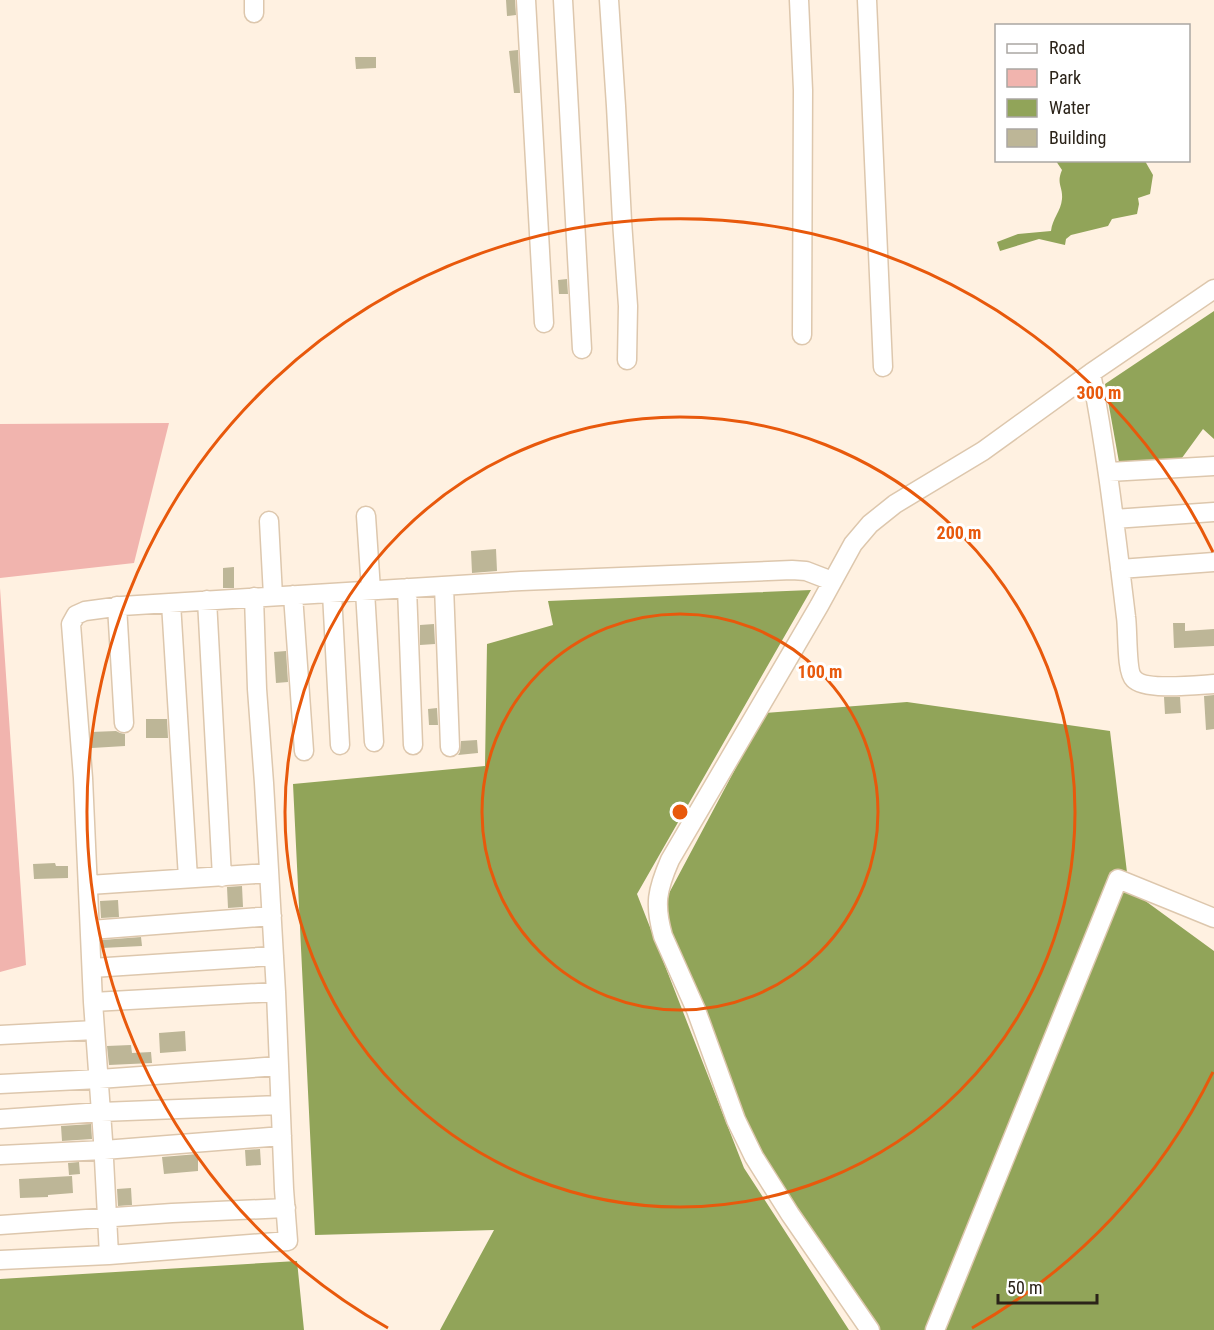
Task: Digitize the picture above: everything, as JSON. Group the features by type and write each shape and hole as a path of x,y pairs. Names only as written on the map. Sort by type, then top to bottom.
{"street":[{"path":"526,0 544,323"},
{"path":"563,0 582,349"},
{"path":"609,0 628,306 627,360"},
{"path":"799,0 803,90 802,335"},
{"path":"867,0 883,367"},
{"path":"870,1330 790,1214 754,1157 736,1120 696,1010 663,936 658,899 659,885 670,860 853,544 870,524 895,504 983,451 1091,373 1214,289"},
{"path":"1091,373 1108,472 1127,622 1131,677 1138,683 1149,686 1214,684"},
{"path":"1108,472 1214,466"},
{"path":"1114,519 1214,512"},
{"path":"366,516 374,742"},
{"path":"268,521 273,596"},
{"path":"1120,569 1214,562"},
{"path":"109,1255 93,1002 83,778 72,624 76,615 85,611 117,606 521,581 772,570 806,571 832,580"},
{"path":"444,586 450,747"},
{"path":"407,588 413,745"},
{"path":"332,593 340,745"},
{"path":"293,595 304,752"},
{"path":"0,1260 109,1255 288,1240 272,916 257,689 254,597"},
{"path":"207,600 222,877"},
{"path":"171,603 188,878"},
{"path":"117,606 124,723"},
{"path":"89,885 269,873"},
{"path":"935,1330 1118,879 1214,918"},
{"path":"91,930 272,916"},
{"path":"92,968 274,956"},
{"path":"93,1002 276,992"},
{"path":"0,1035 95,1030"},
{"path":"0,1084 279,1066"},
{"path":"0,1119 101,1112 280,1105"},
{"path":"0,1155 282,1137"},
{"path":"0,1225 286,1208"}],"green space":[{"path":"169,423 134,563 0,578 0,424"},
{"path":"0,588 26,965 0,972"}],"water":[{"path":"1057,162 1146,162 1153,175 1150,194 1138,198 1137,214 1112,219 1108,226 1071,235 1066,239 1065,245 1039,239 1000,251 997,242 1018,234 1051,231 1062,199 1060,179 1062,170"},
{"path":"1214,311 1214,439 1203,429 1179,462 1119,462 1105,384"},
{"path":"811,590 637,894 744,1168 849,1330 440,1330 494,1230 315,1235 293,784 485,766 487,644 553,625 548,601"},
{"path":"907,702 1110,731 1129,889 1214,951 1214,1330 863,1330 754,1157 659,912 765,713"},
{"path":"297,1261 304,1330 0,1330 0,1279"}],"building":[{"path":"506,0 515,0 516,15 507,16"},
{"path":"518,50 520,93 514,93 509,51"},
{"path":"355,57 376,57 376,68 356,69"},
{"path":"567,279 568,294 559,294 558,280"},
{"path":"496,549 497,571 472,573 471,551"},
{"path":"234,567 234,588 223,588 223,568"},
{"path":"1173,623 1185,623 1185,631 1214,629 1214,646 1174,648"},
{"path":"434,624 435,644 420,645 420,625"},
{"path":"286,651 288,682 276,683 274,652"},
{"path":"1214,695 1214,729 1206,730 1204,696"},
{"path":"1164,697 1180,697 1181,713 1165,714"},
{"path":"437,708 438,725 429,725 428,709"},
{"path":"146,719 167,719 168,738 146,738"},
{"path":"116,731 125,734 125,746 92,748 91,732"},
{"path":"477,740 478,753 458,755 461,741"},
{"path":"55,863 56,866 68,866 68,878 34,879 33,864"},
{"path":"242,886 243,907 228,908 227,887"},
{"path":"118,900 119,917 101,918 100,901"},
{"path":"141,937 142,946 102,948 102,940"},
{"path":"185,1031 186,1051 160,1053 159,1033"},
{"path":"131,1045 132,1053 151,1052 152,1063 109,1065 107,1046"},
{"path":"91,1124 92,1139 62,1141 61,1126"},
{"path":"260,1149 261,1165 246,1166 245,1150"},
{"path":"198,1154 198,1171 164,1174 162,1157"},
{"path":"79,1162 80,1174 69,1175 68,1163"},
{"path":"72,1176 73,1193 20,1198 19,1179"},
{"path":"131,1188 132,1205 118,1206 117,1189"}]}
